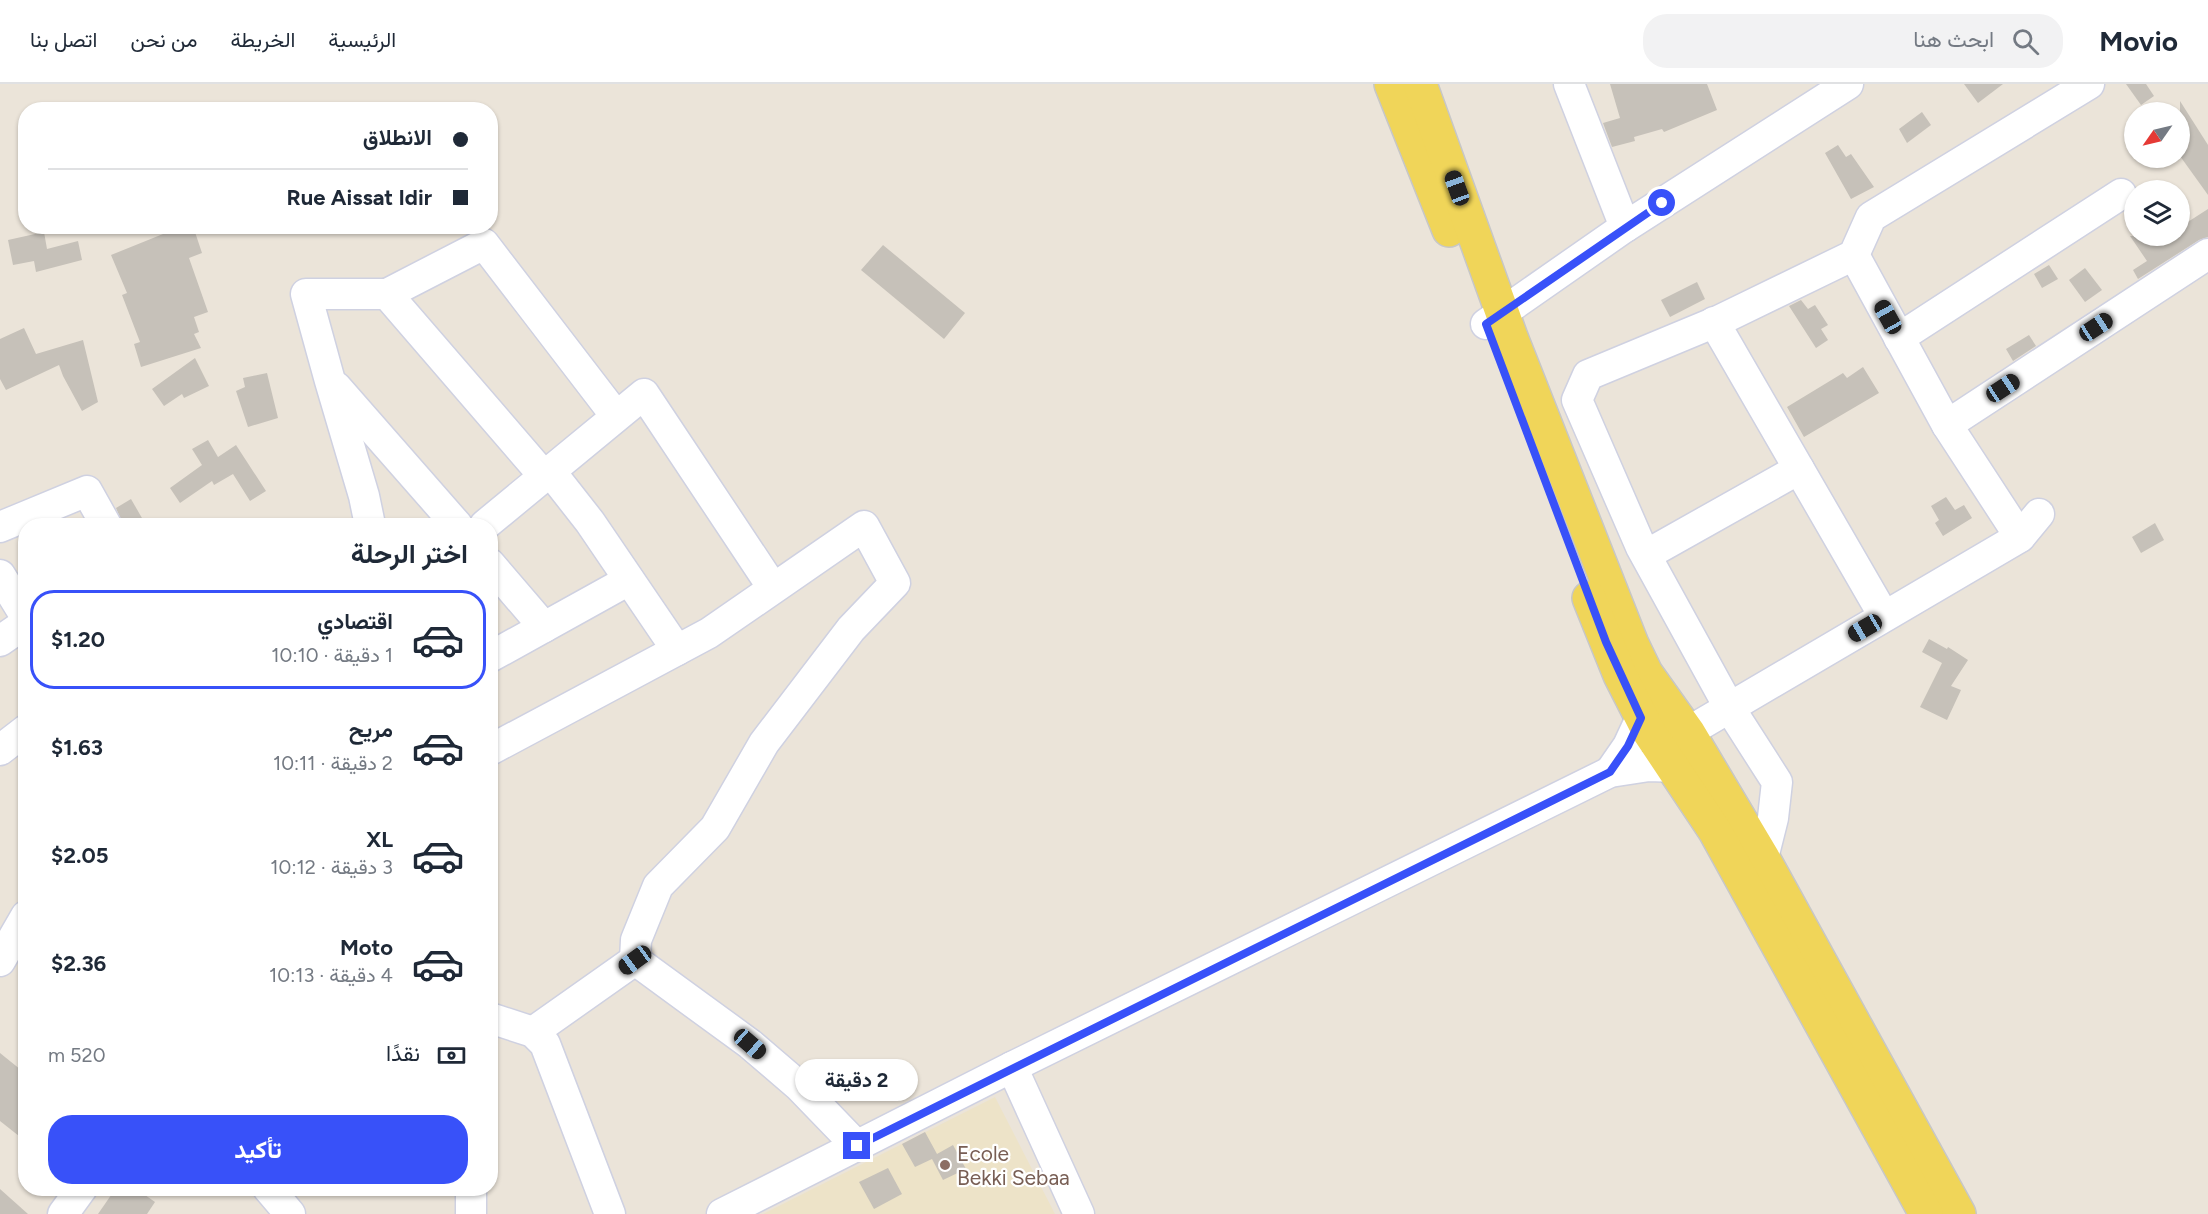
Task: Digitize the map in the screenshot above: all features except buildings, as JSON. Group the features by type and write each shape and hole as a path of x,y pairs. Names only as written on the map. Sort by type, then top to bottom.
{"main road":[{"path":"1391,84 1494,318"},
{"path":"1419,84 1494,318 1606,642 1655,712 1693,741 1763,858 1959,1214"},
{"path":"1655,712 1657,746 1715,831 1926,1214"}],"street":[{"path":"1569,84 1625,227"},
{"path":"1494,318 1625,227 1848,84"},
{"path":"1763,858 1773,818 1777,782 1729,707 1646,555 1577,400 1588,375 1714,322 1854,255 1871,218 2089,84"},
{"path":"1899,338 2121,194"},
{"path":"369,518 306,294 387,294 484,244 616,416"},
{"path":"1947,425 2208,254"},
{"path":"732,1212 1012,1067 1610,772 1649,766 1671,767 1690,762 1693,741 1729,707 1884,616 2030,526 1947,425 1854,255"},
{"path":"387,294 590,522 677,650"},
{"path":"1714,322 1884,616"},
{"path":"330,381 451,518"},
{"path":"494,518 644,394 773,588"},
{"path":"1646,555 1799,469"},
{"path":"22,518 87,491 102,518"},
{"path":"0,527 18,520"},
{"path":"498,746 709,633 864,525 895,583 851,629 764,743 714,828 658,886 636,940 635,960"},
{"path":"498,573 544,627"},
{"path":"0,575 18,604"},
{"path":"498,653 629,580"},
{"path":"0,641 18,629"},
{"path":"1610,772 1655,712"},
{"path":"0,750 18,736"},
{"path":"0,961 18,930"},
{"path":"533,1032 635,960"},
{"path":"635,960 750,1044 798,1086 857,1146"},
{"path":"498,1021 533,1032 545,1044 610,1214"},
{"path":"1012,1067 1079,1214"},
{"path":"63,1214 76,1196"},
{"path":"275,1196 290,1214"},
{"path":"471,1196 471,1214"}],"shaded area":[{"name":"Ecole Bekki Sebaa","path":"995,1097 1055,1214 763,1214"}],"place":[{"name":"Ecole Bekki Sebaa","path":"945,1165"}],"route":[{"path":"857,1146 1012,1067 1610,772 1628,746 1641,718 1606,642 1486,324 1662,203"}]}
